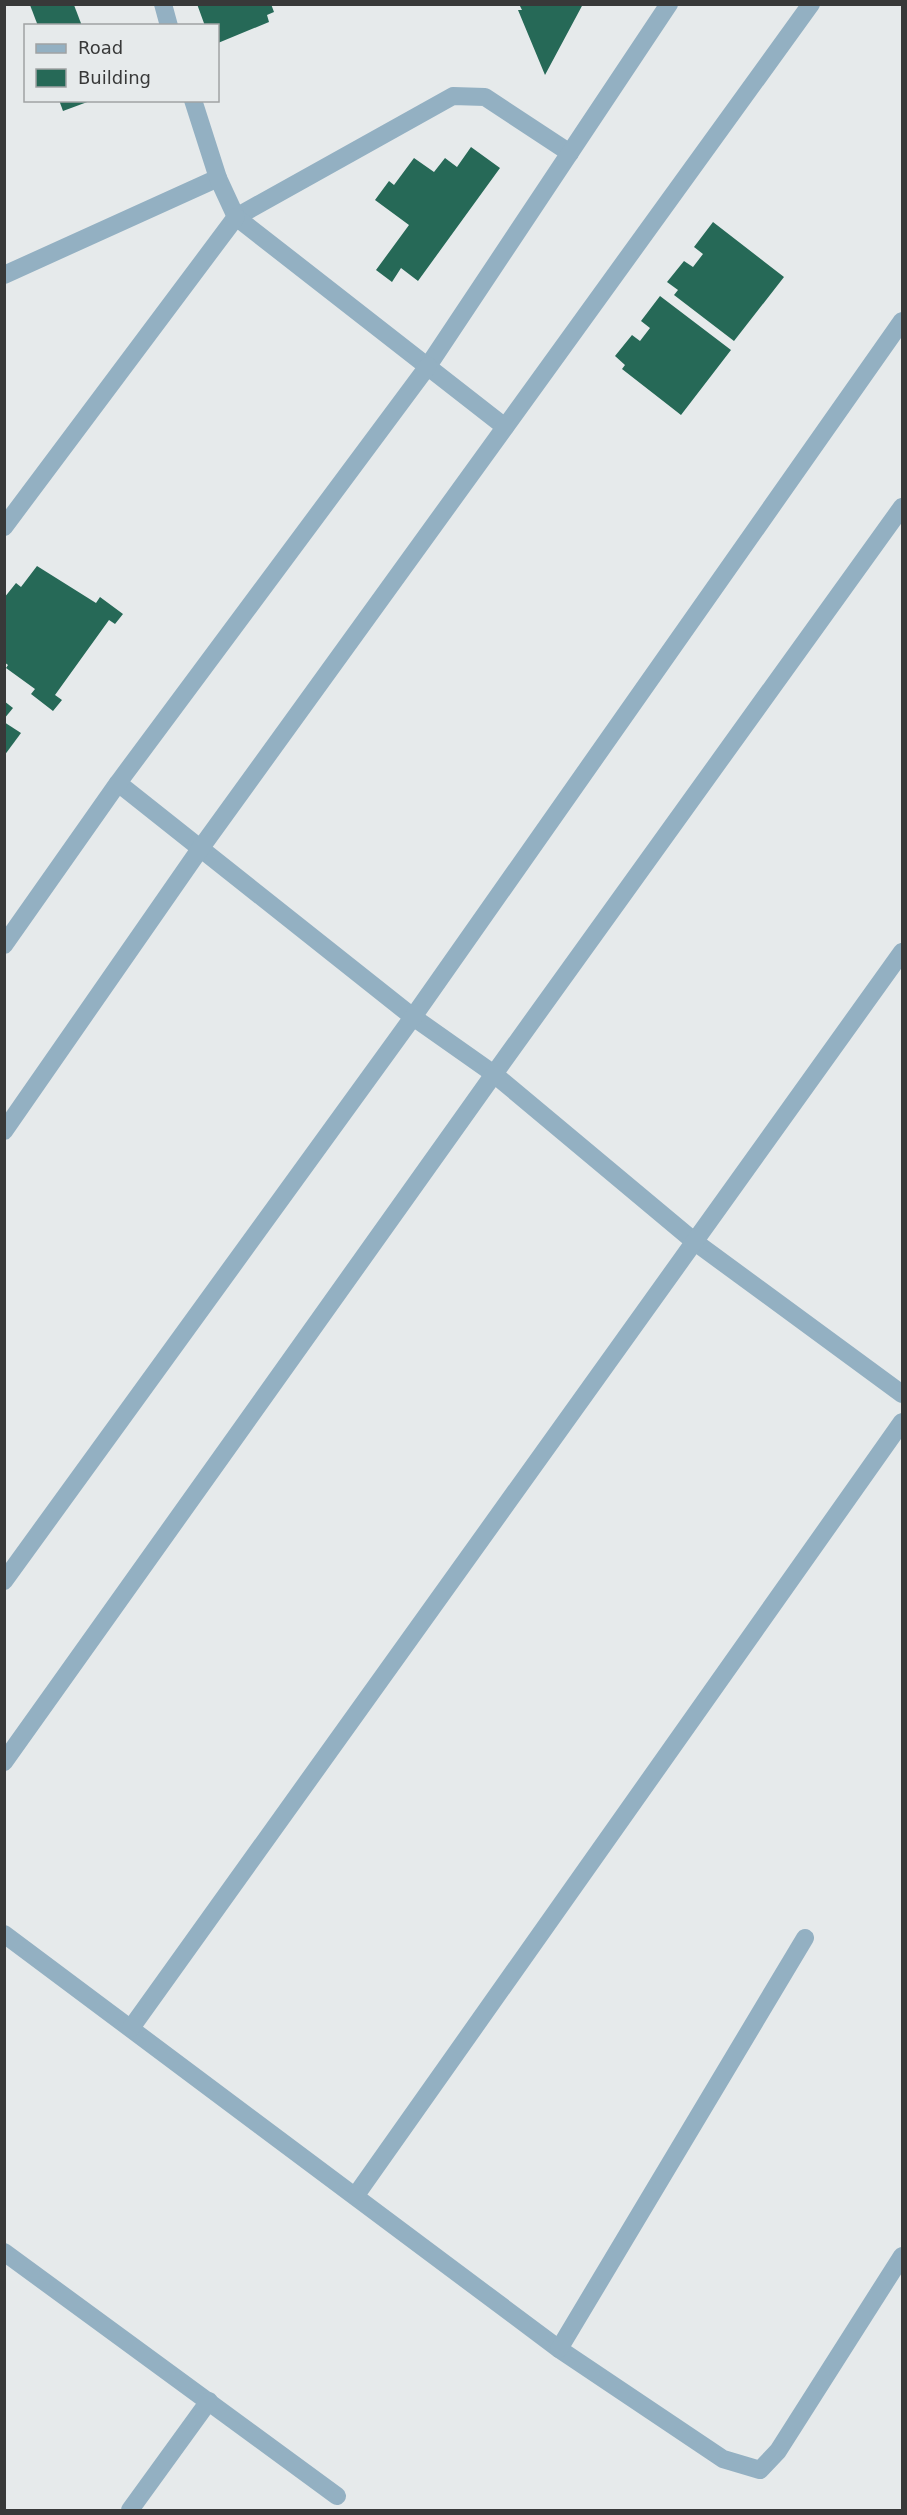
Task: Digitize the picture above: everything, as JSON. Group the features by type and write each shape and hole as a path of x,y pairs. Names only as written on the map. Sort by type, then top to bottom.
{"street":[{"path":"163,4 169,24"},
{"path":"4,945 118,783 428,366 669,4"},
{"path":"4,1131 200,849 811,4"},
{"path":"4,527 236,217 453,96 484,97 570,153"},
{"path":"194,102 218,178 236,217 505,427"},
{"path":"4,274 218,178"},
{"path":"4,1581 413,1017 903,321"},
{"path":"4,1762 494,1074 903,507"},
{"path":"118,783 413,1017 494,1074 695,1242 903,1394"},
{"path":"130,2028 903,952"},
{"path":"356,2195 903,1422"},
{"path":"4,1934 559,2349 723,2459 760,2470 778,2451 903,2256"},
{"path":"559,2349 805,1938"},
{"path":"4,2252 337,2496"},
{"path":"130,2511 209,2401"}],"building":[{"path":"197,4 271,4 274,12 267,15 269,22 219,43 219,24 204,24"},
{"path":"519,4 583,4 545,75 518,10 522,10"},
{"path":"30,5 74,5 81,24 37,24"},
{"path":"60,102 87,102 63,111"},
{"path":"471,147 500,168 418,281 401,268 392,282 376,270 409,225 375,200 389,181 394,185 414,158 434,172 445,158 457,167"},
{"path":"713,222 784,277 734,341 674,295 678,290 667,282 684,261 693,267 703,254 694,247"},
{"path":"660,296 731,350 681,415 622,369 625,365 615,356 632,335 640,341 650,328 641,321"},
{"path":"37,566 96,603 100,597 123,614 115,624 109,620 55,695 62,700 53,711 31,694 35,689 6,668 8,665 4,662 4,598 16,583 21,587"},
{"path":"4,701 13,708 4,719"},
{"path":"4,722 21,733 4,756"}]}
